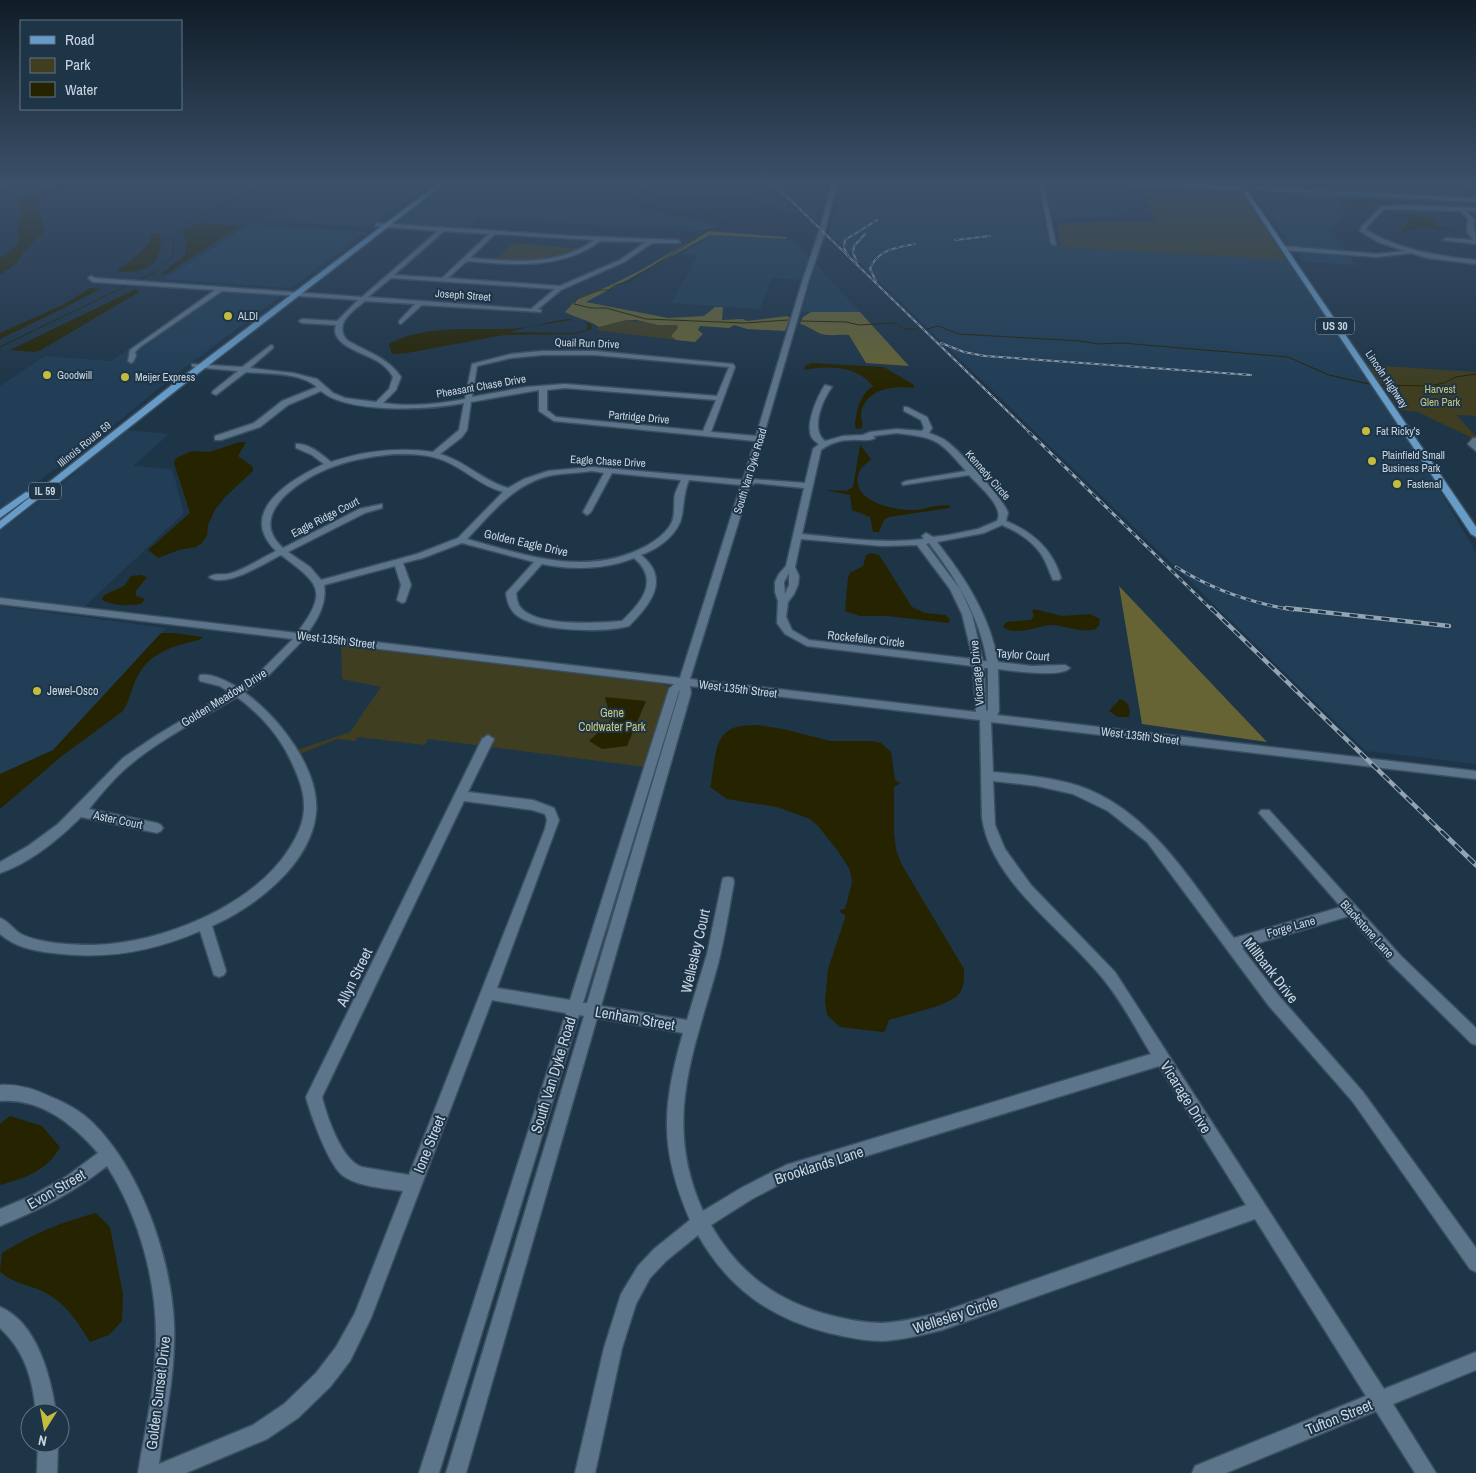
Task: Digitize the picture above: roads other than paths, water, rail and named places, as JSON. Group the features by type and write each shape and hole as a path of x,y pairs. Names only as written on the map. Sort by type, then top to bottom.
{"main road":[{"name":"IL 59","path":"198,365 346,252"},
{"name":"Lincoln Highway","path":"1287,252 1474,529"},
{"name":"Illinois Route 59","path":"0,526 159,400 198,365"},
{"name":"Illinois Route 59","path":"0,515 145,403 198,365"},
{"path":"77,466 79,455"}],"street":[{"path":"377,406 392,390 397,377 386,364 346,344 338,331 339,323 364,298 417,252"},
{"path":"444,279 474,252"},
{"path":"467,258 523,262 547,260 579,252"},
{"path":"389,276 560,288 618,265 638,252"},
{"name":"South Van Dyke Road","path":"456,1473 687,691 684,682 746,484 813,259 818,252"},
{"path":"1342,252 1382,256 1394,256 1409,252"},
{"path":"1415,252 1437,258 1476,262"},
{"path":"136,281 91,278 136,281"},
{"name":"Joseph Street","path":"136,281 536,310 548,295 560,288"},
{"path":"130,361 133,356 132,352 138,346 223,287"},
{"path":"402,322 421,302"},
{"path":"302,321 339,323"},
{"path":"216,394 272,348"},
{"name":"Quail Run Drive","path":"434,455 463,430 466,401 474,365 511,356 542,353 601,354 727,363 732,367 706,434"},
{"name":"Pheasant Chase Drive","path":"198,365 291,374 314,381 330,395 344,400 377,406 422,407 543,387 586,387 720,398"},
{"name":"Partridge Drive","path":"543,387 543,410 554,419 759,439"},
{"path":"807,489 816,452 824,444 816,438 813,430 821,396 828,387"},
{"path":"218,438 256,425 285,403 322,388"},
{"path":"907,409 924,419 928,428 925,434"},
{"name":"Kennedy Circle","path":"824,444 836,440 865,437 882,438 907,433 925,434 945,443 972,472 1002,507 1004,515 1001,522"},
{"path":"299,446 315,453 330,465"},
{"path":"320,583 310,572 282,552 270,540 266,530 265,519 270,508 286,489 298,480 330,465 378,454 410,452 434,455 459,464 484,481 509,491"},
{"name":"Eagle Chase Drive","path":"320,583 435,551 461,540 509,491 527,481 551,472 577,469 609,471 746,484 754,488 807,489"},
{"path":"587,512 609,471"},
{"path":"906,483 972,472"},
{"name":"Golden Eagle Drive","path":"461,540 554,564 586,566 618,560 635,555 656,544 668,533 676,522 680,492 686,478"},
{"name":"Rockefeller Circle","path":"807,489 790,567 785,570 780,581 779,594 783,601 780,617 784,628 792,636 807,643 978,664"},
{"name":"Eagle Ridge Court","path":"214,577 228,577 238,573 362,511 379,506"},
{"path":"797,536 886,544 931,540 982,531 1001,522 1020,529 1032,539 1053,564 1056,578"},
{"name":"Vicarage Drive","path":"931,540 970,594 984,626 993,666 994,711 986,718"},
{"name":"Vicarage Drive","path":"915,542 944,574 959,595 971,626 978,664 980,710 986,718 988,776 986,808 991,832 1005,860 1022,882 1110,976 1257,1210 1426,1473"},
{"path":"540,561 512,593 512,603 518,612 536,620 602,627 625,624 642,607 652,581 652,574 648,567 635,555"},
{"path":"398,562 406,585 402,600"},
{"name":"Rockefeller Circle","path":"783,601 789,597 794,581 794,571 790,567"},
{"path":"944,574 955,571"},
{"name":"Golden Meadow Drive","path":"0,868 31,851 57,832 124,763 144,748 265,673 279,660 308,625 319,606 320,583"},
{"path":"959,595 970,594"},
{"name":"West 135th Street","path":"0,601 1476,775"},
{"name":"Vicarage Drive","path":"971,626 984,626"},
{"name":"Taylor Court","path":"978,664 1032,670 1065,668"},
{"path":"0,924 4,930 16,938 38,945 76,950 101,951 165,938 204,924 236,907 278,873 296,852 306,829 311,806 308,787 291,749 259,710 225,684 204,678"},
{"name":"South Van Dyke Road","path":"429,1473 674,689 684,682"},
{"name":"Allyn Street","path":"413,1184 348,1170 340,1159 316,1109 314,1097 488,739"},
{"name":"Millbank Drive","path":"988,776 1061,784 1084,792 1109,804 1131,820 1151,839 1274,1001 1364,1105 1476,1263"},
{"name":"Ione Street","path":"162,1473 260,1432 291,1411 323,1380 343,1354 362,1318 552,828 553,820 550,811 533,805 460,796"},
{"name":"Aster Court","path":"78,812 158,828"},
{"name":"Blackstone Lane","path":"1265,813 1350,910 1426,990 1476,1038"},
{"name":"Wellesley Court","path":"692,1028 712,961 728,882"},
{"name":"Forge Lane","path":"1232,945 1350,910"},
{"path":"204,924 219,971"},
{"name":"Lenham Street","path":"489,993 692,1028"},
{"name":"Wellesley Circle","path":"692,1028 674,1118 676,1154 683,1187 700,1224 730,1266 761,1295 804,1318 859,1331 902,1331 942,1321 1257,1210"},
{"name":"Brooklands Lane","path":"585,1473 618,1326 634,1287 661,1254 700,1224 762,1184 786,1173 1161,1058"},
{"name":"Golden Sunset Drive","path":"0,1093 19,1094 40,1099 68,1112 89,1130 108,1155 125,1182 137,1208 161,1290 165,1324 164,1363 148,1473"},
{"name":"Evon Street","path":"0,1218 37,1202 73,1182 108,1155"},
{"path":"0,1316 16,1329 32,1352 44,1388 45,1403"},
{"name":"Tufton Street","path":"1202,1473 1476,1361"},
{"path":"47,1473 48,1453"}],"water":[{"path":"9,252 24,252 17,263 0,275 0,258"},
{"path":"159,252 152,264 146,268 130,272 120,272 118,270 140,253"},
{"path":"185,252 201,252 168,273 160,275 185,255"},
{"path":"90,288 100,289 0,339 0,333 63,305"},
{"path":"136,289 139,292 41,350 35,352 10,350"},
{"path":"569,319 591,324 592,329 576,334 504,335 407,353 392,354 389,344 403,338 432,331 515,329","holes":["573,320 586,323 588,327 586,330 574,333 511,332 527,327"]},
{"path":"812,363 884,367 914,385 914,388 891,388 871,396 861,412 862,428 857,429 855,426 859,404 873,386 859,374 850,371 832,368 804,370 806,365"},
{"path":"240,442 246,442 238,456 253,467 253,471 225,497 215,510 208,525 207,536 202,543 196,547 179,550 158,558 148,550 190,513 174,463 176,458 192,451 209,452"},
{"path":"860,445 871,459 861,468 857,481 866,497 874,502 896,509 916,510 942,505 951,506 949,508 889,517 884,520 879,532 873,532 870,517 852,510 850,495 825,490 846,491 853,487"},
{"path":"871,553 879,555 912,607 925,613 946,615 950,620 949,623 887,616 860,616 845,611 848,577 850,573 863,566 866,555"},
{"path":"141,575 147,577 136,591 136,596 145,599 141,604 121,605 102,600 104,595 124,586 131,576"},
{"path":"1034,609 1062,616 1090,614 1100,619 1099,625 1096,629 1090,630 1078,630 1055,625 1019,631 1007,630 1003,627 1006,622 1031,620 1034,616 1032,611"},
{"path":"161,633 203,637 199,640 166,650 152,659 145,665 137,677 123,711 62,756 0,809 0,774 53,750"},
{"path":"605,697 646,701 627,746 602,749 589,741 611,720"},
{"path":"1120,699 1128,705 1129,717 1118,717 1109,711"},
{"path":"757,725 783,729 830,741 873,741 881,743 891,752 895,780 901,783 894,787 896,850 902,865 964,969 962,989 953,999 889,1020 885,1031 882,1032 840,1027 827,1015 825,1001 828,969 845,918 845,915 840,910 845,909 852,883 850,870 838,851 810,819 777,807 727,799 710,787 721,738 734,728"},
{"path":"10,1116 42,1126 60,1147 42,1168 27,1176 0,1185 0,1124"},
{"path":"96,1213 110,1227 123,1294 122,1321 109,1335 90,1342 64,1306 50,1295 19,1283 0,1271 2,1253 13,1246 48,1229"}],"waterway":[{"path":"0,347 155,272 173,256 173,252"},
{"path":"675,252 628,282 615,285 609,290 600,290 577,299 574,304 591,308 606,308 646,319 745,323 788,320"},
{"path":"802,321 846,322 859,325 896,323 904,329 918,329"},
{"path":"927,329 938,326 959,334 1080,341 1099,344 1122,343 1288,357 1329,375 1369,384"},
{"path":"1382,385 1429,386 1444,383 1456,377 1476,374"}],"railway":[{"path":"844,252 1030,433"},
{"path":"853,252 857,262"},
{"path":"876,281 870,269 877,258 886,252"},
{"path":"941,343 964,352 985,356 1251,375"},
{"path":"1029,432 1212,610"},
{"path":"1176,567 1218,589 1262,604 1293,610"},
{"path":"1211,608 1443,833"},
{"path":"1286,608 1449,626"},
{"path":"1442,832 1476,865"}],"place":[{"name":"ALDI","path":"228,316"},
{"name":"Goodwill","path":"47,375"},
{"name":"Meijer Express","path":"125,377"},
{"name":"Fat Ricky's","path":"1366,431"},
{"name":"Plainfield Small Business Park","path":"1372,461"},
{"name":"Fastenal","path":"1397,484"},
{"name":"Jewel-Osco","path":"37,691"}],"park label":[{"name":"Harvest Glen Park","path":"1440,395"},
{"name":"Gene Coldwater Park","path":"612,720"}]}
